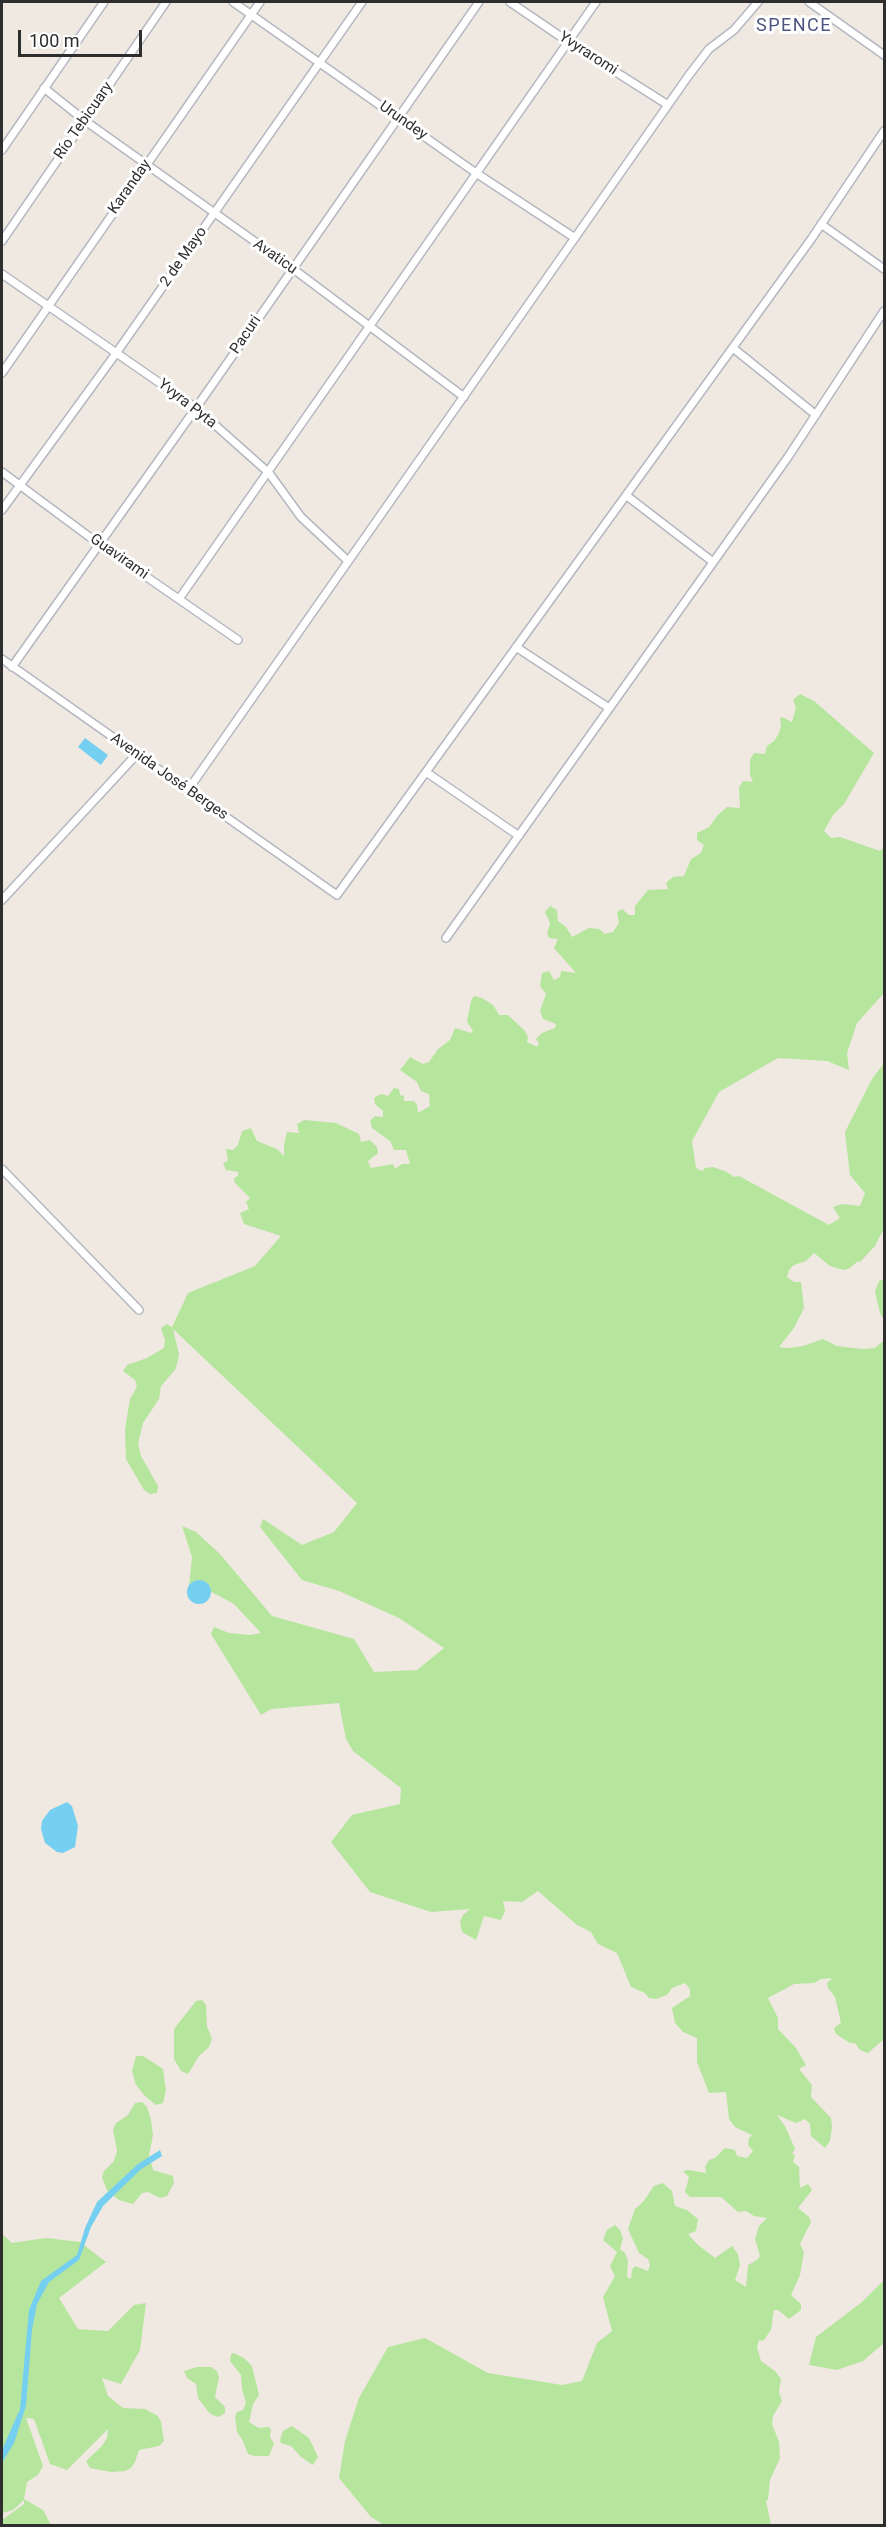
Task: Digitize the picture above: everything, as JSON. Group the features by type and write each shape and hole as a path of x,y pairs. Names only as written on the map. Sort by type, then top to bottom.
{"street":[{"path":"2,150 104,2"},
{"name":"Río Tebicuary","path":"2,240 166,2"},
{"name":"Urundey","path":"233,2 476,172 575,238"},
{"name":"Karanday","path":"2,373 145,164 260,2"},
{"name":"2 de Mayo","path":"2,510 117,352 362,2"},
{"name":"Pacuri","path":"12,667 479,2"},
{"name":"Yvyraromi","path":"510,2 668,105"},
{"path":"179,599 596,2"},
{"path":"188,790 708,49 734,30 759,2"},
{"path":"808,2 885,56"},
{"name":"Avaticu","path":"44,88 84,120 292,268 464,397"},
{"path":"519,836 426,772 733,348 885,130"},
{"path":"821,224 885,269"},
{"name":"Yvyra Pyta","path":"2,274 196,408 269,473 301,517 348,561"},
{"path":"446,938 816,415 885,311"},
{"path":"733,348 816,415"},
{"name":"Guavirami","path":"2,472 99,544 238,640"},
{"path":"627,496 713,562"},
{"path":"516,647 609,708"},
{"name":"Avenida José Berges","path":"2,659 337,895 426,772"},
{"path":"2,900 137,754"},
{"path":"2,1168 139,1310"}],"green space":[{"path":"800,694 814,701 874,753 844,804 833,815 824,831 831,838 840,837 880,851 884,847 884,993 857,1023 847,1053 849,1070 827,1061 778,1058 719,1092 692,1141 696,1168 702,1171 713,1167 734,1177 739,1176 829,1225 840,1218 833,1207 842,1204 860,1206 865,1193 850,1175 845,1132 872,1079 884,1063 884,1228 875,1246 860,1262 858,1261 850,1268 844,1270 830,1266 814,1253 806,1261 794,1265 789,1270 787,1277 794,1282 801,1282 804,1308 794,1328 779,1347 803,1346 823,1339 837,1346 862,1349 875,1348 884,1340 884,2039 868,2053 860,2050 855,2043 850,2043 836,2034 834,2028 841,2023 835,1997 827,1983 832,1978 821,1979 814,1983 794,1984 768,1998 778,2018 778,2029 796,2048 806,2065 799,2069 812,2085 811,2097 831,2118 832,2127 830,2141 825,2148 811,2136 810,2124 805,2119 796,2123 777,2115 785,2126 795,2149 792,2154 795,2155 793,2162 799,2167 800,2188 808,2184 812,2190 798,2208 809,2217 811,2222 800,2244 804,2252 800,2275 791,2295 801,2304 801,2310 789,2319 778,2310 774,2310 771,2330 763,2341 759,2340 757,2347 761,2361 775,2371 781,2379 779,2392 782,2401 773,2416 772,2424 779,2442 780,2458 770,2480 766,2501 771,2525 384,2525 371,2517 339,2478 345,2441 359,2398 388,2347 425,2338 488,2373 562,2385 582,2381 597,2343 612,2331 603,2297 615,2276 610,2266 617,2252 603,2240 607,2230 615,2225 620,2230 623,2238 620,2249 625,2253 628,2261 627,2277 631,2279 635,2266 648,2271 650,2265 648,2259 639,2253 628,2229 635,2209 654,2186 663,2183 672,2191 675,2206 687,2210 698,2219 696,2231 688,2234 698,2245 715,2258 732,2246 738,2254 740,2265 735,2280 746,2287 748,2265 760,2256 755,2239 759,2226 767,2218 754,2216 746,2211 738,2212 721,2197 690,2197 685,2192 689,2177 683,2171 706,2173 705,2167 709,2160 715,2158 725,2148 735,2150 737,2156 747,2158 753,2151 748,2145 752,2135 735,2127 729,2119 726,2092 709,2093 697,2062 697,2038 683,2032 675,2023 672,2008 690,1996 690,1989 685,1983 672,1988 667,1995 656,1999 649,1998 645,1993 631,1987 617,1953 598,1944 591,1932 577,1925 538,1891 522,1902 503,1901 505,1911 501,1920 484,1916 476,1940 462,1932 460,1922 463,1915 470,1909 431,1912 370,1892 331,1842 352,1815 400,1804 401,1788 353,1751 346,1739 339,1703 271,1709 261,1715 211,1634 214,1627 229,1633 250,1635 261,1633 234,1604 204,1588 189,1586 192,1557 182,1526 196,1532 220,1554 272,1616 354,1639 374,1672 417,1670 444,1648 399,1618 339,1591 302,1580 260,1527 263,1519 302,1545 334,1532 357,1503 173,1329 179,1354 177,1364 175,1370 161,1386 159,1399 143,1423 138,1443 141,1456 158,1486 157,1493 150,1494 144,1490 126,1459 125,1429 130,1399 137,1387 135,1380 123,1371 127,1365 147,1358 164,1348 165,1340 161,1328 167,1324 172,1327 188,1293 255,1266 281,1236 244,1224 240,1213 249,1209 246,1202 250,1198 235,1183 234,1178 238,1176 238,1172 226,1170 223,1163 228,1161 226,1149 233,1150 238,1145 242,1131 251,1128 257,1141 277,1149 284,1156 287,1132 299,1133 297,1124 304,1120 336,1123 359,1134 361,1142 370,1140 377,1147 378,1153 368,1161 371,1168 393,1164 395,1169 402,1164 410,1164 406,1150 394,1150 390,1141 372,1128 370,1121 375,1116 383,1117 383,1111 375,1104 374,1098 381,1094 388,1096 394,1088 399,1089 400,1095 404,1096 404,1101 414,1101 418,1113 430,1106 429,1094 421,1091 417,1082 400,1070 410,1057 423,1064 429,1062 438,1049 450,1040 455,1028 471,1033 473,1031 467,1021 474,996 493,1005 499,1015 508,1015 525,1031 528,1037 527,1042 537,1047 539,1043 536,1039 542,1033 555,1028 556,1024 543,1019 540,1011 546,994 540,986 542,973 549,971 554,980 560,977 561,971 576,973 554,948 558,939 549,938 547,933 550,923 545,912 550,906 557,910 558,921 566,927 572,937 589,928 599,929 605,934 613,932 619,923 617,912 622,909 629,915 635,915 635,906 648,890 668,889 666,883 673,877 684,876 691,859 701,853 704,845 697,840 697,833 709,827 727,807 740,808 739,787 743,781 753,782 750,775 750,760 754,753 765,754 767,746 779,733 782,717 792,722 796,708 793,700"},
{"path":"884,1279 884,1320 875,1292 879,1281"},
{"path":"202,2000 206,2005 207,2026 212,2039 209,2047 199,2056 188,2074 181,2071 174,2059 174,2029 196,2001"},
{"path":"136,2056 143,2056 163,2069 166,2090 163,2103 156,2105 136,2085 132,2071"},
{"path":"142,2102 147,2107 151,2120 153,2135 149,2155 153,2170 173,2176 174,2183 167,2196 160,2198 148,2192 142,2193 133,2204 119,2200 108,2192 102,2178 104,2171 114,2161 117,2151 113,2130 116,2123 128,2115 135,2103"},
{"path":"2,2234 12,2243 46,2238 80,2242 106,2262 59,2298 78,2329 108,2331 134,2305 146,2303 140,2350 121,2384 102,2378 108,2396 123,2408 145,2409 158,2416 164,2441 159,2446 139,2450 131,2468 125,2471 111,2472 90,2468 86,2461 102,2446 107,2438 108,2429 67,2470 50,2464 34,2419 26,2418 43,2466 38,2475 27,2482 24,2499 43,2510 51,2525 2,2525 2,2520 24,2504 24,2500 13,2510 2,2513"},
{"path":"884,2280 884,2343 863,2361 837,2370 809,2365 816,2337 862,2302"},
{"path":"234,2353 244,2358 252,2366 259,2395 253,2404 249,2422 259,2428 269,2427 271,2430 270,2437 274,2443 269,2456 248,2454 237,2432 235,2416 237,2412 243,2410 246,2403 241,2375 230,2361 231,2354"},
{"path":"197,2367 211,2367 217,2371 219,2377 215,2397 225,2407 225,2413 219,2417 207,2410 198,2398 196,2384 187,2378 184,2371"},
{"path":"292,2426 309,2438 318,2457 313,2465 291,2446 281,2443 283,2431"}],"water":[{"path":"85,738 108,755 101,765 78,747"},
{"path":"199,1580 207,1584 211,1592 207,1600 199,1604 191,1600 187,1592 191,1584"},
{"path":"67,1802 72,1806 78,1826 75,1847 63,1853 57,1852 45,1843 41,1829 42,1821 50,1810"},
{"path":"160,2150 162,2156 140,2170 103,2206 91,2227 79,2260 49,2282 37,2304 32,2330 26,2406 14,2443 2,2463 2,2450 20,2409 29,2310 41,2281 77,2255 85,2228 97,2202 138,2164"}],"district":[{"name":"SPENCE","path":"794,26"}]}
